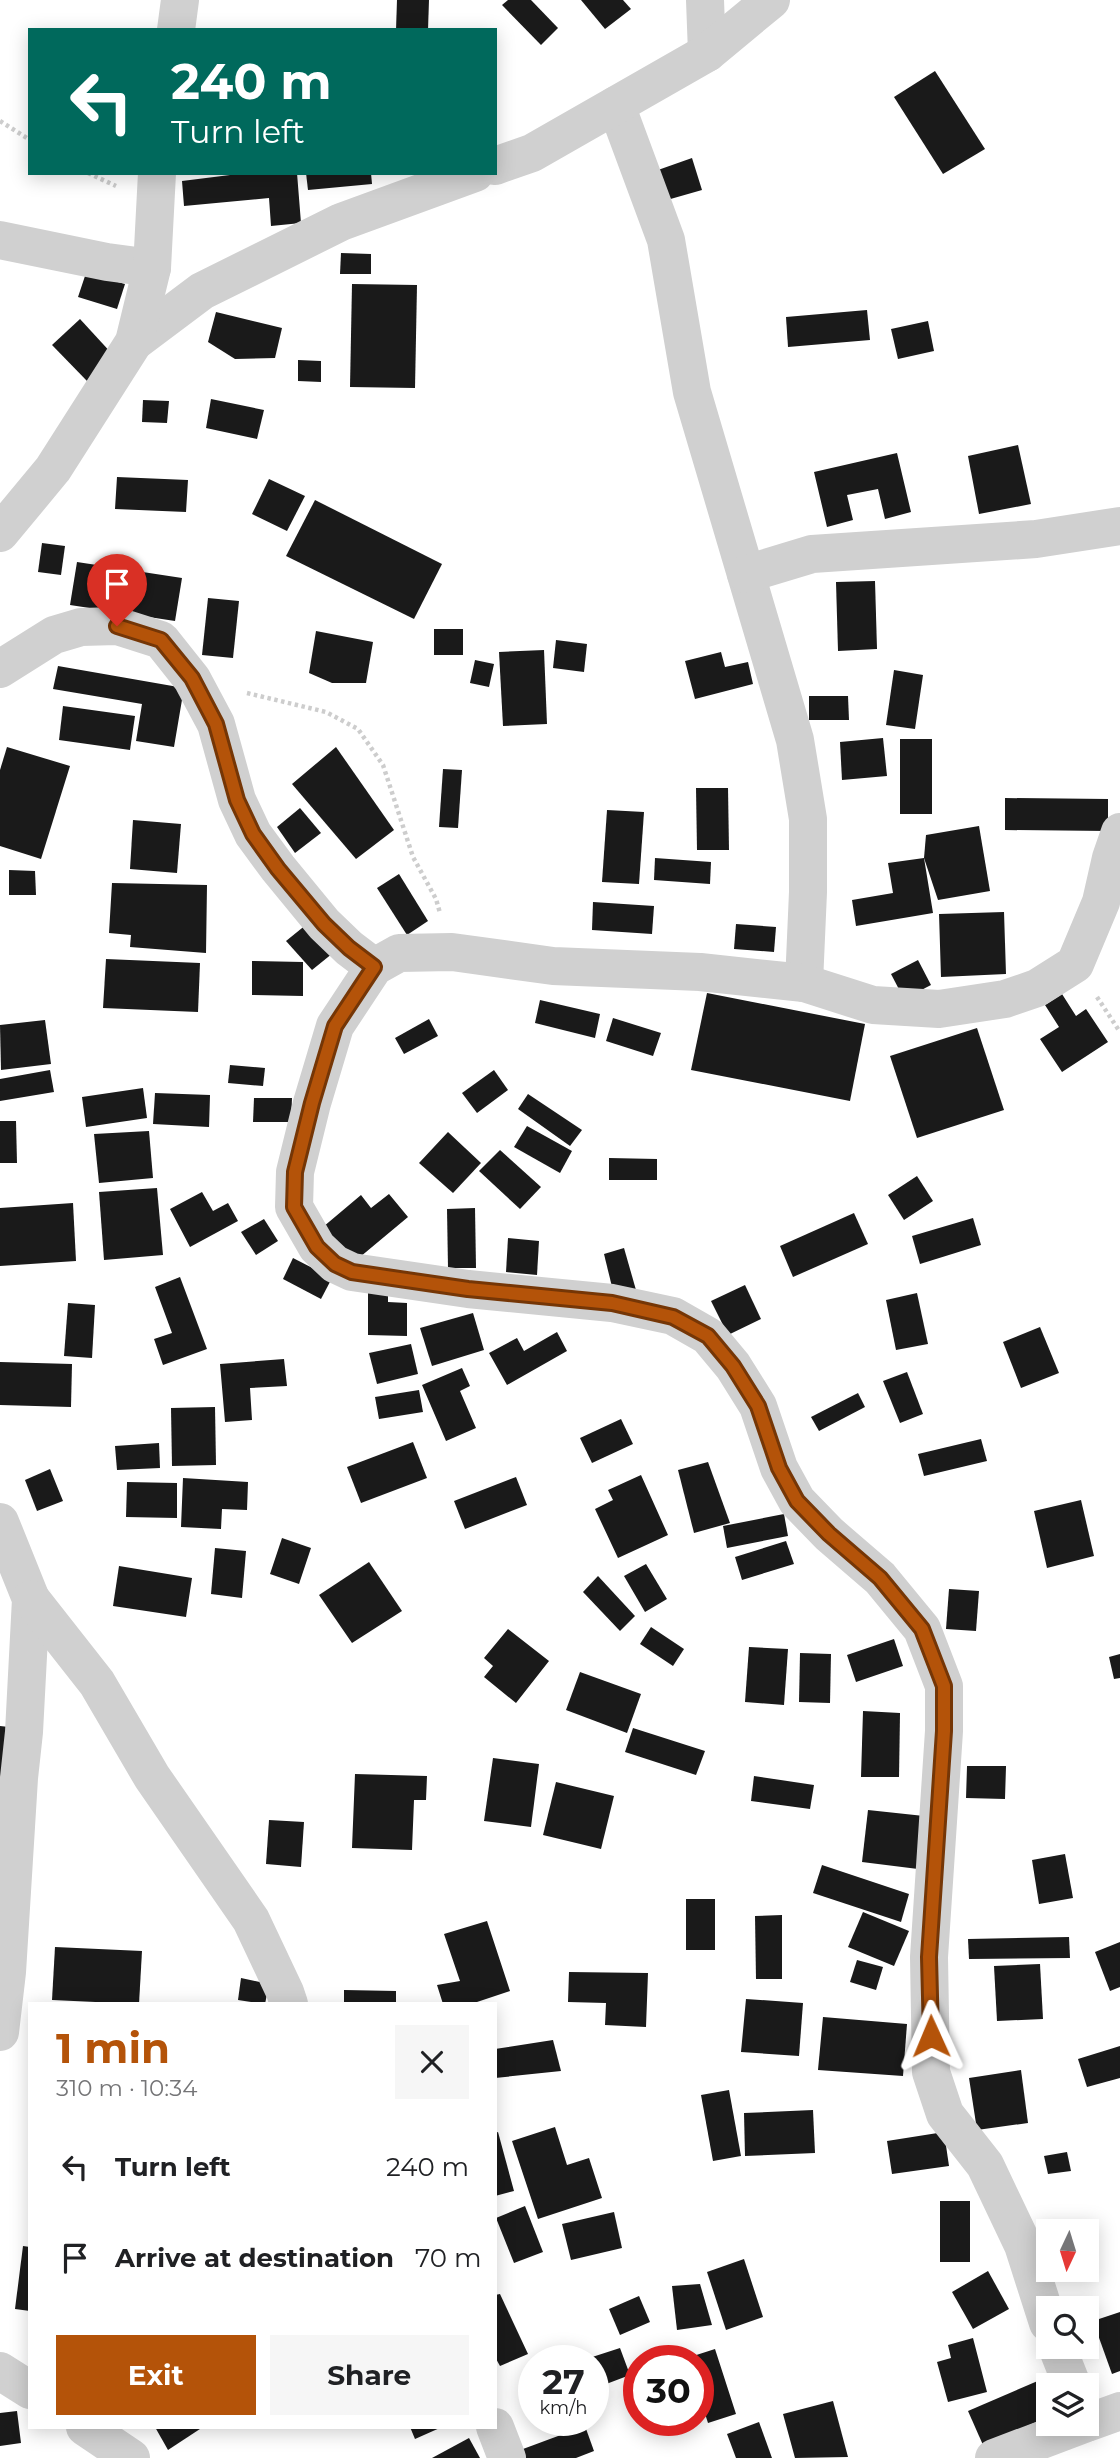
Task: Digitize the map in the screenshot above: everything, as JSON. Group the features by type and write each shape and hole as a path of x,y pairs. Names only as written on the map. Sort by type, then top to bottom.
{"street":[{"path":"176,28 180,0"},
{"path":"705,0 707,53"},
{"path":"497,165 532,153 707,53 771,0"},
{"path":"616,105 666,240 692,392 795,740 808,819 804,983"},
{"path":"0,533 53,468 134,342 152,268 157,175"},
{"path":"134,342 202,291 341,222 470,175"},
{"path":"0,240 107,262 152,268"},
{"path":"747,574 812,554 1036,539 1120,526"},
{"path":"0,669 54,635 81,626 117,626 161,640 192,678 216,724 237,800 253,834 324,924 374,967"},
{"path":"1039,2296 1023,2245 985,2165 945,2114 931,2072 929,1957 944,1731 944,1686 922,1629 880,1578 829,1534 797,1501 779,1468 758,1406 733,1366 708,1336 673,1317 612,1303 468,1289 352,1272 335,1264 317,1247 294,1207 295,1172 335,1026 374,967 399,953 452,951 553,966 700,972 804,983 873,1006 939,1009 1005,999 1037,988 1075,964 1101,902 1120,832"},
{"path":"0,1522 31,1599 97,1683 152,1777 251,1920 288,2002"},
{"path":"0,2032 7,1972 9,1787 24,1732 31,1599"},
{"path":"0,2371 28,2389"},
{"path":"1099,2418 1120,2410"},
{"path":"88,2429 131,2458"},
{"path":"496,2429 508,2458"},
{"path":"994,2458 1051,2436"}],"path":[{"path":"0,121 28,139"},
{"path":"192,678 326,712 358,729 383,765 414,857 436,899 452,951"}],"building":[{"path":"397,0 429,0 428,28 396,28"},
{"path":"508,0 531,0 558,28 541,45 502,5"},
{"path":"581,0 623,0 631,9 605,29"},
{"path":"935,71 985,149 943,174 894,97"},
{"path":"692,158 702,190 667,200 658,170"},
{"path":"230,175 297,175 301,223 271,226 269,198 184,206 182,181"},
{"path":"306,175 371,175 372,184 308,190"},
{"path":"341,253 371,254 371,274 340,274"},
{"path":"86,273 125,284 117,309 78,297"},
{"path":"352,284 417,285 415,388 350,387"},
{"path":"867,310 870,340 788,347 786,317"},
{"path":"216,312 282,328 275,358 235,359 208,342"},
{"path":"80,319 114,356 87,381 52,345"},
{"path":"928,321 934,351 898,359 891,329"},
{"path":"298,360 321,361 321,382 298,381"},
{"path":"211,399 264,410 257,439 206,428"},
{"path":"143,400 169,401 167,423 142,422"},
{"path":"1018,445 1031,504 979,514 968,456"},
{"path":"897,453 911,512 885,519 878,489 847,495 853,520 827,527 814,472"},
{"path":"117,477 188,480 186,512 115,509"},
{"path":"269,479 305,496 287,531 252,514"},
{"path":"315,500 442,564 414,619 286,556"},
{"path":"42,543 65,546 61,575 38,572"},
{"path":"77,562 182,578 175,621 70,605"},
{"path":"875,581 877,649 838,651 836,582"},
{"path":"208,598 239,601 233,658 202,655"},
{"path":"434,629 463,629 463,655 434,655"},
{"path":"316,631 373,642 366,683 332,683 309,673"},
{"path":"556,640 587,644 584,672 553,668"},
{"path":"544,650 547,724 503,726 499,652"},
{"path":"721,652 725,667 748,662 753,684 695,699 685,661"},
{"path":"475,660 494,664 489,687 470,683"},
{"path":"58,666 184,688 174,747 136,741 142,704 53,689"},
{"path":"894,670 923,675 915,729 886,725"},
{"path":"809,696 848,696 849,720 809,720"},
{"path":"63,706 135,716 130,750 59,740"},
{"path":"883,738 887,776 842,780 840,742"},
{"path":"900,739 932,739 932,814 900,814"},
{"path":"7,747 70,766 41,859 0,846 0,770"},
{"path":"336,747 394,830 356,859 292,784"},
{"path":"443,769 462,770 458,828 439,827"},
{"path":"696,788 728,788 729,850 697,850"},
{"path":"1005,798 1108,799 1108,831 1005,830"},
{"path":"300,808 321,833 295,853 277,827"},
{"path":"607,810 644,812 639,884 602,882"},
{"path":"133,820 181,824 177,873 130,869"},
{"path":"979,826 990,891 938,900 924,858 926,835"},
{"path":"655,858 711,862 710,884 654,880"},
{"path":"924,858 933,913 856,926 852,900 893,893 888,863"},
{"path":"9,870 35,871 36,895 9,895"},
{"path":"399,874 428,921 407,935 377,888"},
{"path":"112,883 207,885 206,953 130,947 131,935 109,933"},
{"path":"593,902 654,906 652,934 592,930"},
{"path":"1004,912 1006,974 941,977 939,914"},
{"path":"307,924 333,953 312,970 286,941"},
{"path":"736,924 776,927 774,952 734,949"},
{"path":"106,959 200,963 198,1012 103,1008"},
{"path":"918,960 931,985 904,999 891,974"},
{"path":"252,961 303,962 303,996 252,995"},
{"path":"707,993 865,1024 850,1101 691,1070"},
{"path":"1062,994 1076,1016 1086,1009 1108,1042 1062,1072 1040,1039 1059,1027 1045,1005"},
{"path":"540,1000 600,1014 595,1038 535,1023"},
{"path":"613,1018 661,1033 653,1056 606,1041"},
{"path":"429,1019 438,1036 404,1054 395,1038"},
{"path":"45,1020 51,1064 1,1070 0,1025"},
{"path":"977,1028 1004,1110 917,1138 890,1056"},
{"path":"230,1065 265,1068 263,1086 228,1083"},
{"path":"50,1070 54,1092 0,1101 0,1079"},
{"path":"494,1070 508,1090 477,1113 462,1093"},
{"path":"143,1088 147,1118 86,1127 82,1097"},
{"path":"155,1093 210,1095 209,1127 153,1124"},
{"path":"528,1094 582,1130 570,1146 518,1109"},
{"path":"254,1098 292,1098 291,1122 253,1122"},
{"path":"0,1121 16,1121 17,1163 0,1163"},
{"path":"527,1126 572,1151 560,1173 514,1147"},
{"path":"149,1131 153,1178 99,1183 94,1134"},
{"path":"448,1132 481,1163 453,1193 419,1163"},
{"path":"500,1150 541,1187 520,1209 479,1171"},
{"path":"609,1158 657,1159 657,1180 609,1180"},
{"path":"917,1176 933,1201 904,1220 888,1195"},
{"path":"157,1188 163,1255 104,1260 99,1192"},
{"path":"202,1192 213,1211 228,1203 238,1221 190,1247 170,1209"},
{"path":"389,1194 408,1217 354,1262 323,1227 361,1195 371,1208"},
{"path":"73,1203 76,1261 0,1266 0,1208"},
{"path":"475,1208 476,1268 448,1268 447,1209"},
{"path":"854,1213 868,1244 793,1277 780,1246"},
{"path":"973,1218 981,1245 920,1264 912,1236"},
{"path":"264,1219 278,1241 256,1255 241,1232"},
{"path":"508,1238 539,1241 537,1275 506,1272"},
{"path":"624,1248 636,1290 614,1295 604,1254"},
{"path":"293,1258 332,1278 321,1299 283,1279"},
{"path":"180,1277 207,1349 163,1365 154,1339 172,1333 155,1287"},
{"path":"745,1285 761,1319 728,1335 711,1301"},
{"path":"368,1291 388,1291 388,1302 407,1303 407,1336 368,1335"},
{"path":"917,1293 928,1344 896,1350 886,1300"},
{"path":"68,1303 95,1305 92,1358 64,1356"},
{"path":"473,1313 484,1350 432,1366 420,1328"},
{"path":"1040,1327 1059,1373 1021,1388 1003,1342"},
{"path":"557,1332 567,1351 507,1385 489,1353 517,1338 524,1351"},
{"path":"411,1344 418,1374 377,1384 369,1353"},
{"path":"284,1359 287,1386 250,1388 252,1420 225,1422 220,1364"},
{"path":"0,1362 72,1364 71,1407 0,1405"},
{"path":"462,1368 470,1386 460,1391 476,1428 446,1441 422,1385"},
{"path":"907,1372 923,1414 900,1423 883,1381"},
{"path":"419,1390 423,1412 379,1419 375,1397"},
{"path":"858,1393 865,1407 819,1431 811,1417"},
{"path":"215,1407 216,1465 172,1466 171,1408"},
{"path":"621,1419 633,1444 592,1463 580,1438"},
{"path":"981,1439 987,1461 924,1476 918,1454"},
{"path":"413,1442 427,1478 361,1503 347,1467"},
{"path":"159,1443 160,1468 117,1470 115,1446"},
{"path":"708,1462 730,1523 694,1533 678,1470"},
{"path":"50,1469 63,1501 37,1511 25,1480"},
{"path":"641,1475 668,1535 618,1558 595,1509 613,1500 608,1490"},
{"path":"516,1477 527,1505 465,1529 454,1501"},
{"path":"183,1478 248,1482 247,1510 222,1509 221,1529 181,1527"},
{"path":"127,1482 177,1483 177,1518 126,1517"},
{"path":"1081,1500 1094,1556 1047,1568 1034,1511"},
{"path":"784,1514 788,1536 727,1548 723,1526"},
{"path":"282,1538 311,1548 299,1584 270,1574"},
{"path":"786,1541 794,1564 742,1580 735,1557"},
{"path":"215,1548 246,1551 242,1598 211,1594"},
{"path":"369,1562 402,1611 352,1643 319,1595"},
{"path":"646,1564 667,1599 645,1612 624,1576"},
{"path":"119,1566 192,1578 186,1617 113,1606"},
{"path":"598,1576 635,1616 620,1631 583,1592"},
{"path":"949,1589 979,1591 976,1631 946,1629"},
{"path":"651,1627 684,1649 673,1666 640,1644"},
{"path":"508,1629 549,1661 516,1703 484,1677 493,1666 484,1658"},
{"path":"894,1639 903,1666 856,1682 847,1655"},
{"path":"749,1647 788,1649 784,1705 745,1702"},
{"path":"800,1653 831,1654 830,1703 799,1702"},
{"path":"1120,1654 1120,1678 1114,1679 1109,1657"},
{"path":"580,1672 641,1694 627,1733 566,1710"},
{"path":"863,1711 900,1713 899,1777 861,1777"},
{"path":"0,1726 9,1727 0,1781"},
{"path":"633,1728 705,1751 696,1775 625,1752"},
{"path":"493,1758 539,1764 531,1827 484,1821"},
{"path":"967,1766 1006,1766 1005,1799 966,1798"},
{"path":"355,1774 427,1776 426,1800 414,1800 412,1850 352,1848"},
{"path":"754,1776 814,1785 810,1809 751,1801"},
{"path":"556,1782 614,1796 601,1849 543,1835"},
{"path":"868,1810 924,1816 918,1869 862,1862"},
{"path":"269,1820 304,1822 301,1867 266,1864"},
{"path":"1065,1854 1073,1898 1039,1904 1032,1860"},
{"path":"822,1865 909,1894 901,1922 813,1893"},
{"path":"686,1899 715,1899 715,1950 686,1950"},
{"path":"863,1912 909,1931 894,1966 848,1947"},
{"path":"782,1915 782,1979 756,1979 755,1916"},
{"path":"487,1921 510,1991 477,2002 442,2002 437,1985 460,1981 444,1934"},
{"path":"1069,1937 1070,1958 969,1959 968,1939"},
{"path":"1120,1942 1120,1987 1110,1991 1095,1952"},
{"path":"55,1947 142,1951 139,2002 52,2000"},
{"path":"857,1960 883,1967 876,1990 850,1982"},
{"path":"1040,1964 1043,2019 997,2021 994,1966"},
{"path":"569,1972 648,1973 646,2027 605,2025 606,2003 568,2002"},
{"path":"241,1978 269,1984 265,2002 238,2000"},
{"path":"344,1990 396,1991 396,2002 344,2002"},
{"path":"746,1999 803,2003 799,2056 741,2052"},
{"path":"823,2017 907,2024 903,2076 818,2070"},
{"path":"553,2040 561,2071 497,2078 497,2049"},
{"path":"1120,2046 1120,2078 1087,2087 1078,2059"},
{"path":"1021,2070 1028,2123 977,2130 969,2078"},
{"path":"729,2090 741,2156 713,2161 701,2095"},
{"path":"813,2110 815,2153 745,2156 744,2113"},
{"path":"555,2127 567,2165 589,2158 602,2198 538,2219 512,2141"},
{"path":"497,2132 514,2191 497,2195"},
{"path":"944,2132 949,2166 892,2174 887,2141"},
{"path":"1067,2152 1071,2171 1048,2174 1044,2156"},
{"path":"940,2201 970,2201 970,2262 940,2262"},
{"path":"525,2206 543,2252 514,2263 497,2218"},
{"path":"614,2212 622,2248 571,2260 562,2224"},
{"path":"23,2246 28,2247 28,2311 15,2309"},
{"path":"744,2259 763,2317 726,2330 707,2272"},
{"path":"988,2271 1009,2309 973,2329 952,2292"},
{"path":"700,2284 712,2325 677,2330 672,2286"},
{"path":"500,2294 524,2345 518,2345 518,2358 500,2366 497,2361 497,2295"},
{"path":"639,2296 650,2322 620,2335 609,2309"},
{"path":"1120,2312 1120,2371 1112,2374 1099,2338 1099,2319"},
{"path":"973,2338 987,2392 948,2402 937,2362 951,2358 948,2345"},
{"path":"620,2348 623,2356 623,2378 609,2383 609,2352"},
{"path":"714,2349 736,2414 714,2421"},
{"path":"1036,2382 1036,2422 983,2445 968,2411"},
{"path":"833,2401 848,2457 795,2458 783,2414"},
{"path":"17,2411 21,2443 0,2446 0,2413"},
{"path":"759,2422 772,2458 736,2458 727,2434"},
{"path":"156,2429 200,2429 168,2450"},
{"path":"411,2429 438,2429 415,2439"},
{"path":"558,2436 589,2436 594,2451 576,2458 526,2458 523,2449"},
{"path":"469,2438 480,2458 432,2458"}],"route":[{"path":"117,626 161,640 192,678 216,724 237,800 253,834 324,924 374,967 335,1026 295,1172 294,1207 317,1247 335,1264 352,1272 468,1289 612,1303 673,1317 708,1336 733,1366 758,1406 779,1468 797,1501 829,1534 880,1578 922,1629 944,1686 944,1731 929,1957 931,2036"}]}
